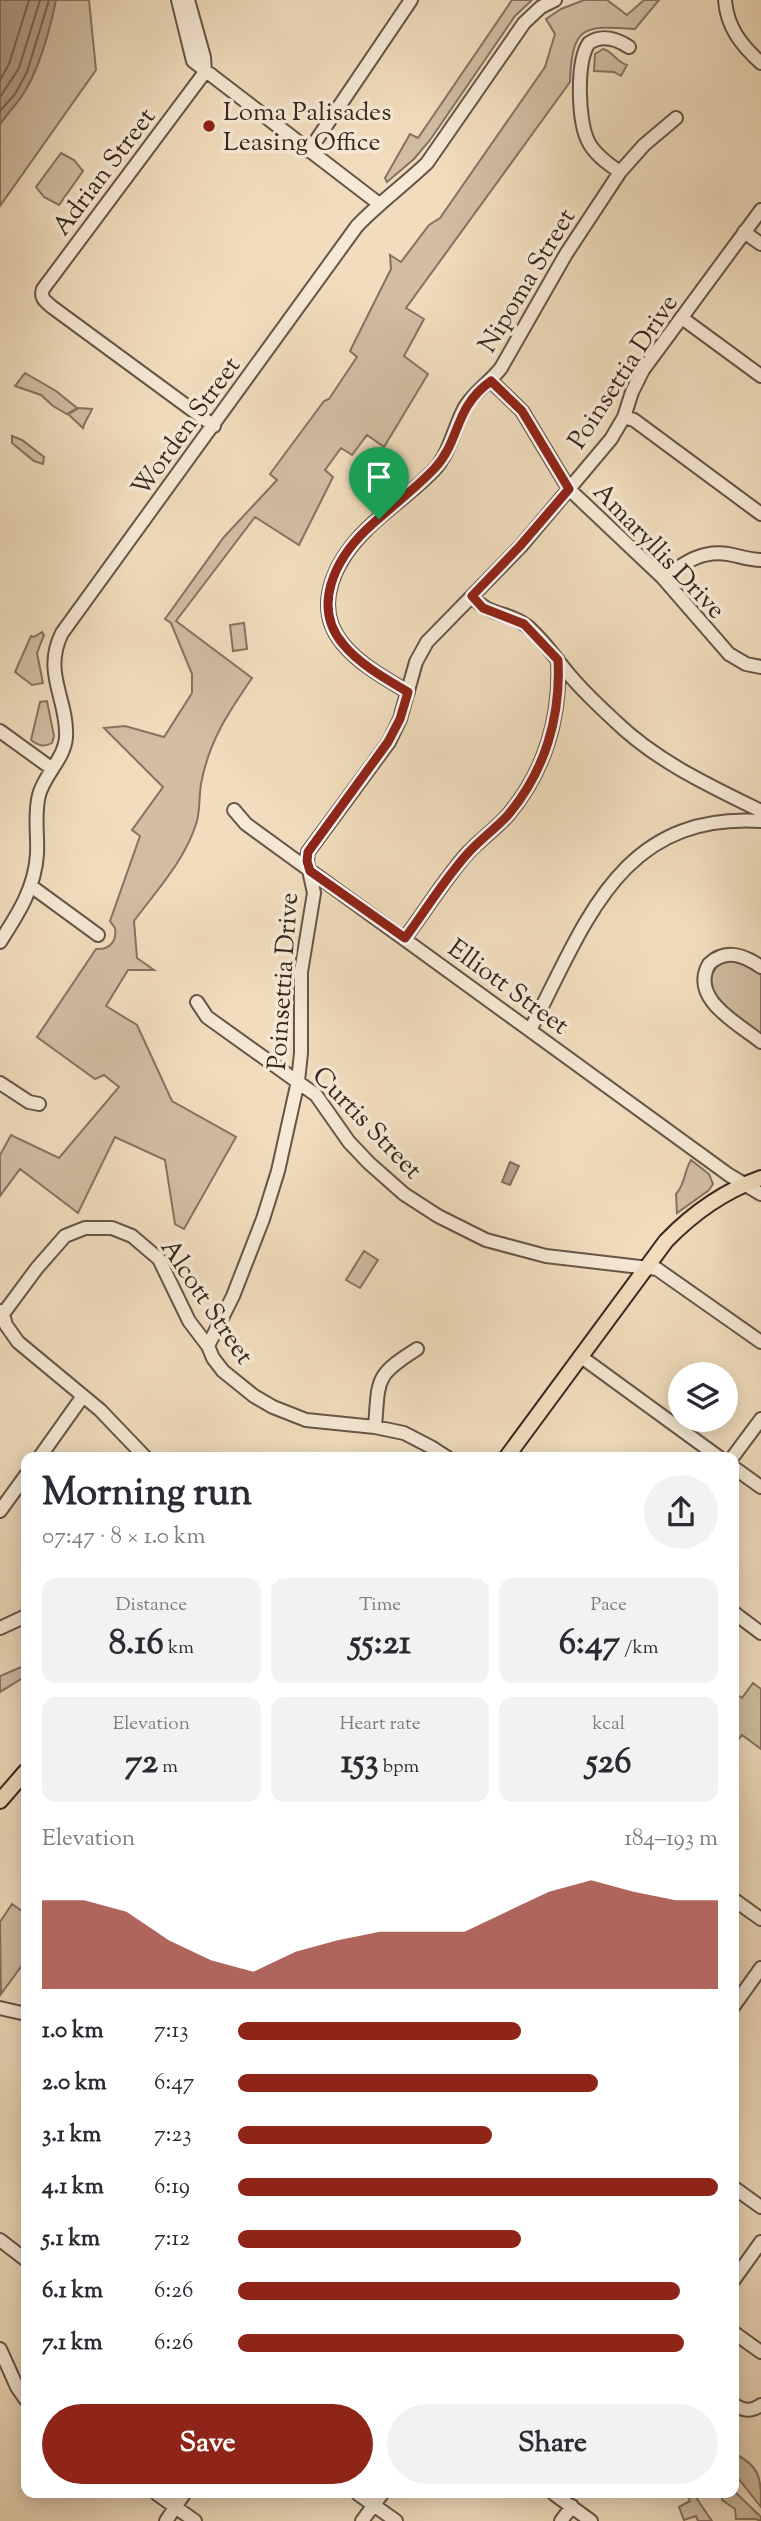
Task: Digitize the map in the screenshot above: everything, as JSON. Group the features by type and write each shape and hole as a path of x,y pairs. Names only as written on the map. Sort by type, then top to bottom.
{"main road":[{"path":"515,1452 646,1266 685,1223 715,1200 761,1178"},
{"path":"0,1789 10,1777 21,1773"},
{"path":"0,1801 21,1777"}],"street":[{"path":"178,0 193,61 378,203"},
{"path":"188,0 204,57 205,72"},
{"path":"309,150 411,0"},
{"name":"Worden Street","path":"0,942 22,908 31,886 37,853 37,802 51,768 63,750 66,734 54,669 58,641 357,226 378,203 408,182 428,163 524,23 541,7 555,0"},
{"path":"725,0 735,35 761,63"},
{"path":"620,172 605,162 589,144 582,125 580,86 584,54 592,40 616,40 629,47"},
{"name":"Adrian Street","path":"205,72 43,289 43,299 214,426"},
{"name":"Nipoma Street","path":"408,692 343,645 330,618 329,593 337,568 358,538 440,462 470,400 491,381 566,254 620,172 644,145 676,118"},
{"name":"Poinsettia Drive","path":"208,1346 233,1296 263,1219 281,1158 298,1081 301,1053 301,972 314,893 307,861 308,852 388,742 400,719 420,652 434,633 520,546 611,439 624,417 643,370 761,210"},
{"path":"744,232 761,244"},
{"path":"682,317 761,376"},
{"name":"Amaryllis Drive","path":"491,381 522,411 569,489 663,579 729,654 746,664 761,667"},
{"path":"624,417 634,420 761,514"},
{"path":"663,579 687,560 711,553 732,554 761,561"},
{"path":"472,596 483,608 524,624 595,702 635,738 674,766 761,811"},
{"path":"405,938 467,853 506,817 532,784 553,728 559,693 558,660"},
{"path":"0,731 51,768"},
{"name":"Elliott Street","path":"234,810 246,824 310,871 743,1185 761,1194"},
{"path":"530,1030 581,929 605,891 625,867 653,846 683,831 720,821 761,821"},
{"path":"31,886 98,935"},
{"path":"761,967 742,955 725,955 709,964 704,982 711,1001 761,1042"},
{"name":"Curtis Street","path":"197,1003 207,1017 318,1098 349,1142 385,1178 421,1206 486,1240 568,1260 646,1266"},
{"path":"0,1084 29,1102 39,1104"},
{"name":"Alcott Street","path":"1,1314 65,1236 85,1228 111,1228 132,1236 147,1247 165,1269 189,1321 214,1358 230,1377 254,1396 306,1420 375,1427 404,1433 439,1452"},
{"path":"646,1266 662,1271 761,1342"},
{"path":"1,1314 18,1342 83,1396 141,1452"},
{"path":"375,1427 382,1376 390,1366 417,1349"},
{"path":"580,1356 712,1452"},
{"path":"42,1452 83,1396"},
{"path":"736,1452 761,1419"},
{"path":"739,1471 761,1487"},
{"path":"0,1511 21,1482"},
{"path":"739,1616 761,1633"},
{"path":"0,1628 21,1618"},
{"path":"739,1903 761,1919"},
{"path":"739,1999 761,1968"},
{"path":"0,2008 21,2013"},
{"path":"739,2191 761,2207"},
{"path":"0,2241 21,2256"},
{"path":"739,2273 761,2242"},
{"path":"739,2336 761,2352"},
{"path":"0,2349 21,2393"},
{"path":"739,2408 752,2410 761,2405"},
{"path":"164,2498 195,2521"},
{"path":"166,2521 182,2498"},
{"path":"363,2498 396,2521"},
{"path":"362,2521 379,2498"},
{"path":"560,2498 592,2521"},
{"path":"561,2521 572,2506"}],"shaded area":[{"path":"0,0 89,0 96,70 0,206"},
{"path":"512,0 532,0 515,16 430,140 414,159 387,182 385,178 410,134 418,138"},
{"path":"584,0 607,0 627,15 644,0 659,0 635,29 592,29 578,40 571,63 570,82 406,308 424,319 404,356 428,374 384,447 367,435 352,455 341,448 325,470 333,477 299,545 255,517 176,621 252,678 214,741 201,784 197,821 186,848 134,921 137,958 154,970 128,970 106,1006 137,1025 172,1101 236,1137 184,1229 175,1224 165,1160 115,1137 78,1213 20,1169 0,1196 0,1155 11,1135 59,1158 119,1087 104,1075 95,1079 37,1037 96,949 105,948 114,941 115,928 110,921 140,836 132,830 163,787 104,728 125,726 164,737 192,693 192,674 171,623 165,619 224,537 277,480 270,474 324,401 329,399 357,357 350,351 391,269 390,255 401,262 429,225 440,218 545,67 555,34 546,19 561,9"},
{"path":"603,49 627,65 621,76 614,72 594,71 595,54"},
{"path":"61,153 74,160 83,171 59,205 44,197 36,187"},
{"path":"25,373 56,391 77,408 67,414 41,395 15,386"},
{"path":"79,408 92,409 83,428 68,414"},
{"path":"12,436 22,440 44,457 43,464 34,461 12,443"},
{"path":"244,623 247,649 233,651 230,625"},
{"path":"42,632 44,635 37,653 43,683 32,685 15,672 31,636"},
{"path":"47,701 54,736 52,743 43,746 31,740 40,702"},
{"path":"726,960 741,961 761,975 761,1034 730,1010 713,990 711,980 715,970"},
{"path":"691,1160 709,1174 713,1184 709,1190 677,1213 676,1194"},
{"path":"364,1251 378,1260 360,1288 346,1280"},
{"path":"21,1667 21,1679 0,1692 0,1676"},
{"path":"753,1683 761,1689 761,1749 742,1735 739,1739 739,1696 742,1698"},
{"path":"12,1904 21,1910 21,1967 1,1994 0,1922"},
{"path":"739,2456 758,2474 761,2507 739,2480"},
{"path":"739,2496 761,2517 761,2521 736,2519 735,2509 722,2500 739,2498"},
{"path":"689,2498 697,2498 712,2521 698,2521 696,2516 684,2520 679,2507 690,2501"}],"water":[{"path":"0,0 56,0 38,65 20,99 0,125"},
{"path":"510,1162 519,1166 510,1185 502,1182"}],"place":[{"name":"Loma Palisades Leasing Office","path":"209,126"}],"route":[{"path":"491,381 522,411 569,489 472,596 481,607 524,624 558,660 558,705 541,763 532,784 506,817 467,853 405,938 310,871 307,861 308,852 388,742 400,719 408,692 343,645 330,618 329,593 337,568 358,538 379,519 440,462 470,400 491,381"}]}
